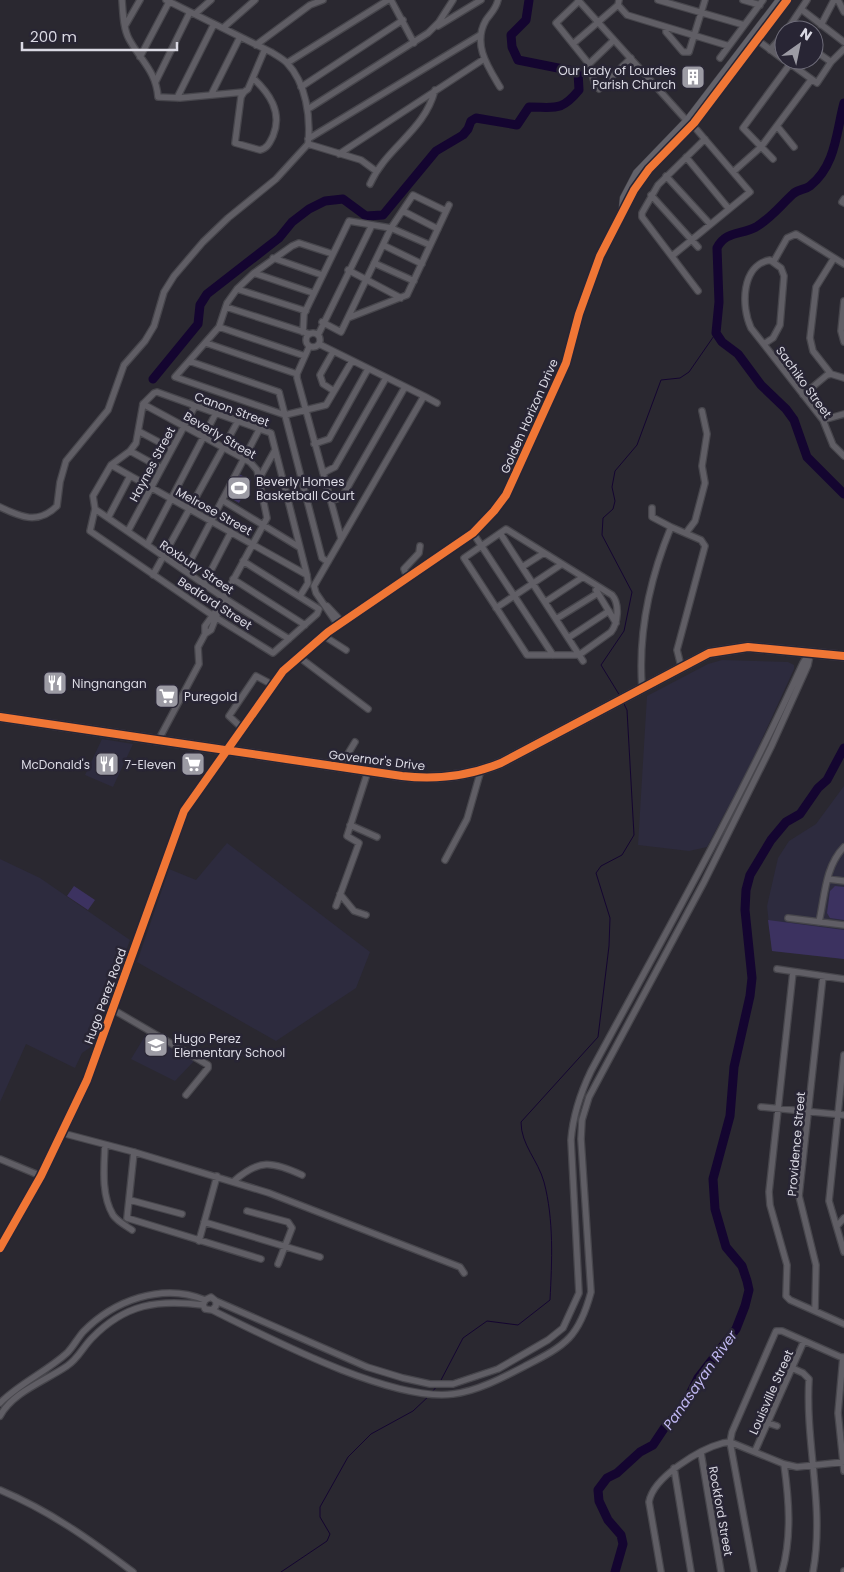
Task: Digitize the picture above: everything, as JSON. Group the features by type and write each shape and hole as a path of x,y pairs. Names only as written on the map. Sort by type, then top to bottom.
{"main road":[{"name":"Governor's Drive","path":"0,716 340,767 427,778 451,776 480,770 516,755 681,666 709,653 734,648 810,652 844,656"}],"street":[{"path":"122,0 128,37 156,81 158,97 177,98 244,92"},
{"path":"125,27 140,0"},
{"path":"156,81 193,13 211,0"},
{"path":"223,28 255,0"},
{"path":"256,45 310,5 323,0"},
{"path":"287,63 389,0 403,20 414,44"},
{"path":"434,28 453,0"},
{"path":"308,109 414,44 434,28 481,0"},
{"path":"498,0 496,9 486,20 480,34 484,59 500,87"},
{"path":"631,58 600,89 595,85 589,64 556,23 579,0 597,21 631,58 687,121"},
{"path":"658,0 744,26"},
{"path":"666,27 666,32 686,53 689,52 705,0"},
{"path":"742,0 762,2"},
{"name":"Golden Horizon Drive","path":"226,750 273,685 299,657 340,624 473,533 494,511 506,494 566,363 579,314 600,256 643,176 694,123 780,0"},
{"name":"Golden Horizon Drive","path":"622,214 624,198 633,178 687,121 787,0"},
{"path":"794,20 806,0"},
{"path":"824,21 834,0"},
{"path":"838,0 844,12"},
{"path":"140,57 167,1 193,13 265,49 287,63 300,87 308,109 308,141"},
{"path":"574,44 618,2 627,16 729,46"},
{"path":"720,58 762,2"},
{"path":"801,9 815,20"},
{"path":"300,87 403,20"},
{"path":"177,98 214,24"},
{"path":"824,27 844,42"},
{"path":"0,507 30,519 44,515 57,506 60,482 66,461 108,410 124,365 145,341 154,326 164,292 174,276 203,242 228,218 276,179 308,141 480,34"},
{"path":"211,95 240,37"},
{"path":"755,38 774,53"},
{"path":"589,64 614,40"},
{"path":"770,50 774,45"},
{"path":"253,78 267,92 276,113 275,130 265,148 260,150 235,143 241,97 248,89 265,49"},
{"path":"798,70 817,83 831,62 844,49"},
{"path":"824,57 831,62"},
{"path":"340,154 484,59"},
{"path":"773,159 743,128 786,70"},
{"path":"733,172 761,147 812,80"},
{"path":"370,184 376,171 401,145 410,131 422,122 429,111 435,90"},
{"path":"777,126 794,147"},
{"path":"672,256 750,192 697,130"},
{"path":"698,291 642,217 651,196 666,176 705,138"},
{"path":"308,141 361,160 376,171"},
{"path":"686,157 729,209"},
{"path":"666,176 710,224"},
{"path":"322,322 341,332 391,228 413,195 448,208 407,295 348,318"},
{"path":"651,196 698,247"},
{"path":"403,211 438,229"},
{"path":"341,538 305,411 297,374 309,347 306,340 306,311 322,274 349,221 391,228 430,245"},
{"path":"309,347 316,347 319,344 320,338 318,335 322,322 372,225"},
{"path":"764,344 772,338 780,325 784,276 781,268 774,261 785,241 796,234 844,264"},
{"path":"333,254 299,244 273,258 237,289 226,307 219,327 175,377 285,415 326,405 352,361"},
{"path":"383,245 422,264"},
{"path":"273,258 322,274"},
{"path":"834,258 816,287 810,338 812,351 831,374 844,378"},
{"name":"Sachiko Street","path":"774,261 766,261 754,267 747,285 744,311 747,319 764,344 822,420 833,445 844,456"},
{"path":"374,263 414,281"},
{"path":"348,270 401,298"},
{"path":"254,273 313,294"},
{"path":"237,289 306,311"},
{"path":"844,301 841,331 844,342"},
{"path":"226,307 306,333 318,335"},
{"path":"219,327 305,356"},
{"path":"206,343 297,374"},
{"path":"319,344 437,403"},
{"path":"333,352 320,375 323,384 334,391"},
{"path":"189,361 279,392 322,558 328,562"},
{"path":"314,444 329,439 368,369"},
{"path":"803,395 831,374"},
{"path":"323,473 335,467 386,378"},
{"path":"331,501 342,498 405,387"},
{"name":"Canon Street","path":"143,404 155,392 271,433 307,575"},
{"path":"340,624 316,594 314,586 424,396"},
{"path":"95,509 93,496 112,465 130,451 140,432 143,404"},
{"name":"Beverly Street","path":"143,404 204,436 255,466 268,513 214,616 211,630 205,634 198,647 199,664 159,739"},
{"name":"Haynes Street","path":"128,531 195,406"},
{"path":"686,533 695,521 705,483 702,466 707,434 702,411"},
{"path":"147,545 216,413"},
{"path":"822,420 844,414"},
{"path":"153,574 165,557 238,421"},
{"path":"184,571 260,428"},
{"path":"140,432 172,449"},
{"path":"259,479 275,450"},
{"path":"130,451 161,468"},
{"name":"Melrose Street","path":"112,465 307,575"},
{"path":"108,518 130,476"},
{"path":"222,500 300,547"},
{"path":"652,508 652,517 701,540 705,546 677,650 681,666"},
{"name":"Roxbury Street","path":"95,509 224,598 289,639"},
{"name":"Bedford Street","path":"95,509 90,531 214,616 273,653 319,613 317,607 300,596"},
{"path":"640,689 641,638 660,553 671,527"},
{"path":"506,530 591,582 616,600 616,623 611,632 581,658 527,655 464,558 482,546 506,530"},
{"path":"204,584 231,532"},
{"path":"473,533 553,655"},
{"path":"500,533 581,658"},
{"path":"407,577 404,569 420,553 420,546"},
{"path":"522,567 544,553"},
{"path":"243,562 300,596 308,584 307,575"},
{"path":"496,608 562,564"},
{"path":"545,602 583,577"},
{"path":"234,580 305,625"},
{"path":"591,582 616,623"},
{"path":"556,619 598,593"},
{"path":"568,638 609,611"},
{"path":"324,636 346,650"},
{"path":"1,1412 15,1398 75,1360 90,1340 108,1322 131,1309 156,1303 174,1301 204,1302 211,1297 216,1301 367,1367 430,1384 452,1384 498,1369 548,1340 563,1328 580,1293 571,1140 572,1118 580,1093 701,870 765,744 802,663 810,652"},
{"path":"204,1302 205,1309 212,1310 356,1374 424,1395 454,1394 499,1380 555,1351 573,1335 584,1317 590,1292 582,1120 589,1097 704,882 771,747 808,665 810,652"},
{"path":"299,657 368,709"},
{"path":"242,728 229,716 256,676 273,685"},
{"path":"340,767 355,742"},
{"name":"Hugo Perez Road","path":"0,1248 41,1176 86,1080 179,820 226,750"},
{"path":"445,860 454,840 467,819 480,770"},
{"path":"336,906 359,843 347,836 368,771"},
{"path":"350,825 377,837"},
{"path":"819,922 834,858 844,847"},
{"path":"828,879 844,881"},
{"path":"340,894 354,911 366,915"},
{"path":"788,918 844,926"},
{"path":"777,969 844,979"},
{"path":"793,972 769,1198 787,1265 786,1294 790,1300 844,1324"},
{"name":"Providence Street","path":"815,1311 816,1264 799,1196 823,976"},
{"path":"112,1009 208,1065 208,1068 186,1095"},
{"path":"844,1055 841,1115 829,1200 844,1252"},
{"path":"761,1106 841,1115"},
{"path":"62,1133 217,1176 290,1200 460,1267 464,1273"},
{"path":"105,1144 104,1171 106,1197 113,1216 132,1230"},
{"path":"134,1152 127,1218 261,1259"},
{"path":"0,1158 41,1176"},
{"path":"234,1181 259,1164 269,1164 302,1175"},
{"path":"199,1240 217,1176"},
{"path":"130,1200 182,1214"},
{"path":"247,1210 288,1222 292,1228 278,1264"},
{"path":"837,1226 844,1218"},
{"path":"204,1222 286,1245 320,1257"},
{"path":"0,1403 11,1392 68,1352 83,1333 104,1314 128,1300 147,1295 174,1293 204,1302"},
{"path":"212,1310 215,1308 216,1301"},
{"path":"754,1572 730,1442 740,1413 774,1334 778,1330 844,1356 838,1413 844,1471"},
{"name":"Louisville Street","path":"755,1451 804,1341"},
{"path":"792,1368 803,1372 810,1379 808,1416 818,1510 813,1572"},
{"path":"768,1423 777,1426"},
{"path":"660,1572 649,1502 652,1492 674,1468 717,1444 730,1442 784,1464 813,1467 843,1462"},
{"name":"Rockford Street","path":"701,1453 721,1572"},
{"path":"782,1572 786,1552 789,1514 784,1464"},
{"path":"674,1468 691,1572"},
{"path":"0,1490 35,1504 94,1543 132,1572"}],"shaded area":[{"name":"Beverly Homes Basketball Court","path":"239,474 251,480 239,503 227,496"},
{"path":"722,660 788,662 794,665 794,669 730,809 727,809 707,847 689,851 638,845 647,696 708,664"},
{"name":"McDonald's","path":"102,739 133,744 113,787 85,775"},
{"path":"844,786 844,959 772,951 767,906 778,858 789,841 816,824"},
{"path":"227,843 370,952 356,988 276,1041 137,962 169,869 196,880"},
{"path":"0,859 40,878 130,940 91,1047 82,1053 75,1068 26,1044 0,1102"},
{"path":"74,886 95,900 88,910 67,896"},
{"path":"835,886 844,887 844,920 830,918 827,913 830,891"},
{"path":"768,920 844,930 844,959 772,951"},
{"name":"Hugo Perez Elementary School","path":"148,1031 196,1059 175,1081 131,1059"}],"waterway":[{"path":"153,379 198,324 200,305 207,294 279,238 292,222 309,209 325,201 343,199 366,216 383,215 436,151 463,135 471,121 476,118 517,125 529,107 557,107 573,97 579,90 578,72 518,60 512,47 511,35 526,20 529,0"},
{"path":"844,103 834,148 819,178 808,187 795,192 771,216 756,227 729,236 717,248 719,302 716,333 722,342 738,354 761,385 786,409 794,420 807,457 844,494"},
{"path":"620,696 601,665 624,631 632,592 602,535 603,518 613,509 615,501 612,487 615,471 637,445 661,380 680,378 689,372 716,333"},
{"path":"440,1382 463,1338 487,1321 518,1325 550,1300 552,1241 547,1196 541,1174 524,1138 521,1122 598,1037 609,946 610,918 596,873 601,866 622,855 634,835 627,710 623,702"},
{"name":"Panasayan River","path":"615,1572 623,1544 621,1535 608,1520 599,1501 598,1490 607,1478 617,1473 640,1452 653,1445 667,1424 682,1410 698,1378 736,1329 749,1290 742,1266 726,1247 715,1209 713,1179 730,1116 734,1067 750,996 752,978 745,910 746,890 750,875 771,840 786,822 800,814 818,788 827,780 844,748"},
{"path":"432,1392 438,1385"},
{"path":"281,1572 327,1541 330,1534 320,1517 320,1507 348,1457 371,1434 413,1411 430,1395"}],"cycle path":[{"path":"0,1248 41,1176 87,1080 184,811 283,671 328,632 473,533 506,495 566,363 579,314 600,256 634,190 649,169 694,123 787,0"},
{"path":"0,717 402,776 440,777 465,774 501,763 709,653 748,647 844,656"}],"place":[{"name":"Our Lady of Lourdes Parish Church","path":"693,77"},
{"name":"Beverly Homes Basketball Court","path":"239,488"},
{"name":"Ningnangan","path":"55,683"},
{"name":"Puregold","path":"167,696"},
{"name":"McDonald's","path":"107,764"},
{"name":"7-Eleven","path":"193,764"},
{"name":"Hugo Perez Elementary School","path":"156,1045"}]}
